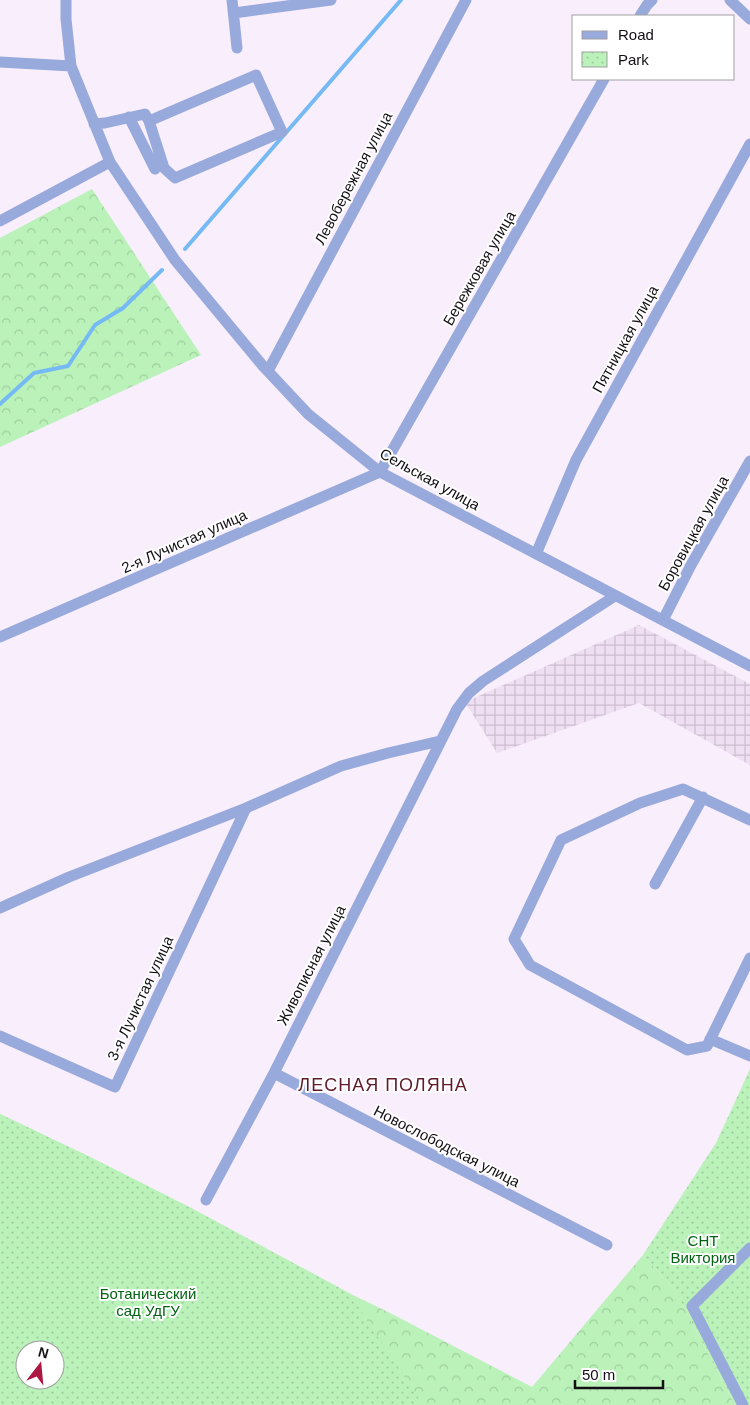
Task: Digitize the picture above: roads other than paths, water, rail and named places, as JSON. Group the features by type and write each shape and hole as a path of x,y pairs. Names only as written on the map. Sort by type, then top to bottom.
{"street":[{"name":"Сельская улица","path":"66,0 71,66 110,162 175,260 268,371 308,414 380,472 750,666"},
{"path":"232,0 237,48"},
{"path":"234,14 331,0"},
{"name":"Левобережная улица","path":"268,371 466,0"},
{"path":"641,15 652,0"},
{"path":"730,0 750,19"},
{"path":"0,62 71,66"},
{"path":"94,124 145,114 164,168 176,178 282,132 256,75 149,121"},
{"name":"Бережковая улица","path":"380,472 603,80"},
{"path":"130,117 154,169"},
{"name":"Пятницкая улица","path":"536,554 576,460 750,144"},
{"path":"0,221 110,162"},
{"name":"Боровицкая улица","path":"663,620 691,565 750,462"},
{"name":"2-я Лучистая улица","path":"0,637 380,472"},
{"name":"Живописная улица","path":"206,1200 274,1073 457,709 469,693 483,681 615,596"},
{"path":"0,908 69,876 246,808 341,766 440,741"},
{"path":"750,820 683,789 640,803 561,840 514,939 530,965 687,1050 707,1046 750,958"},
{"path":"655,884 702,797"},
{"name":"3-я Лучистая улица","path":"0,1036 115,1087 246,808"},
{"path":"710,1039 750,1056"},
{"name":"Новослободская улица","path":"274,1073 607,1245"},
{"path":"743,1405 692,1306 750,1248"}],"waterway":[{"path":"185,249 401,0"},
{"path":"0,404 34,373 68,366 95,325 123,308 162,270"}],"district":[{"name":"ЛЕСНАЯ ПОЛЯНА","path":"383,1085"}],"park label":[{"name":"СНТ Виктория","path":"703,1248"},
{"name":"Ботанический сад УдГУ","path":"148,1302"}]}
